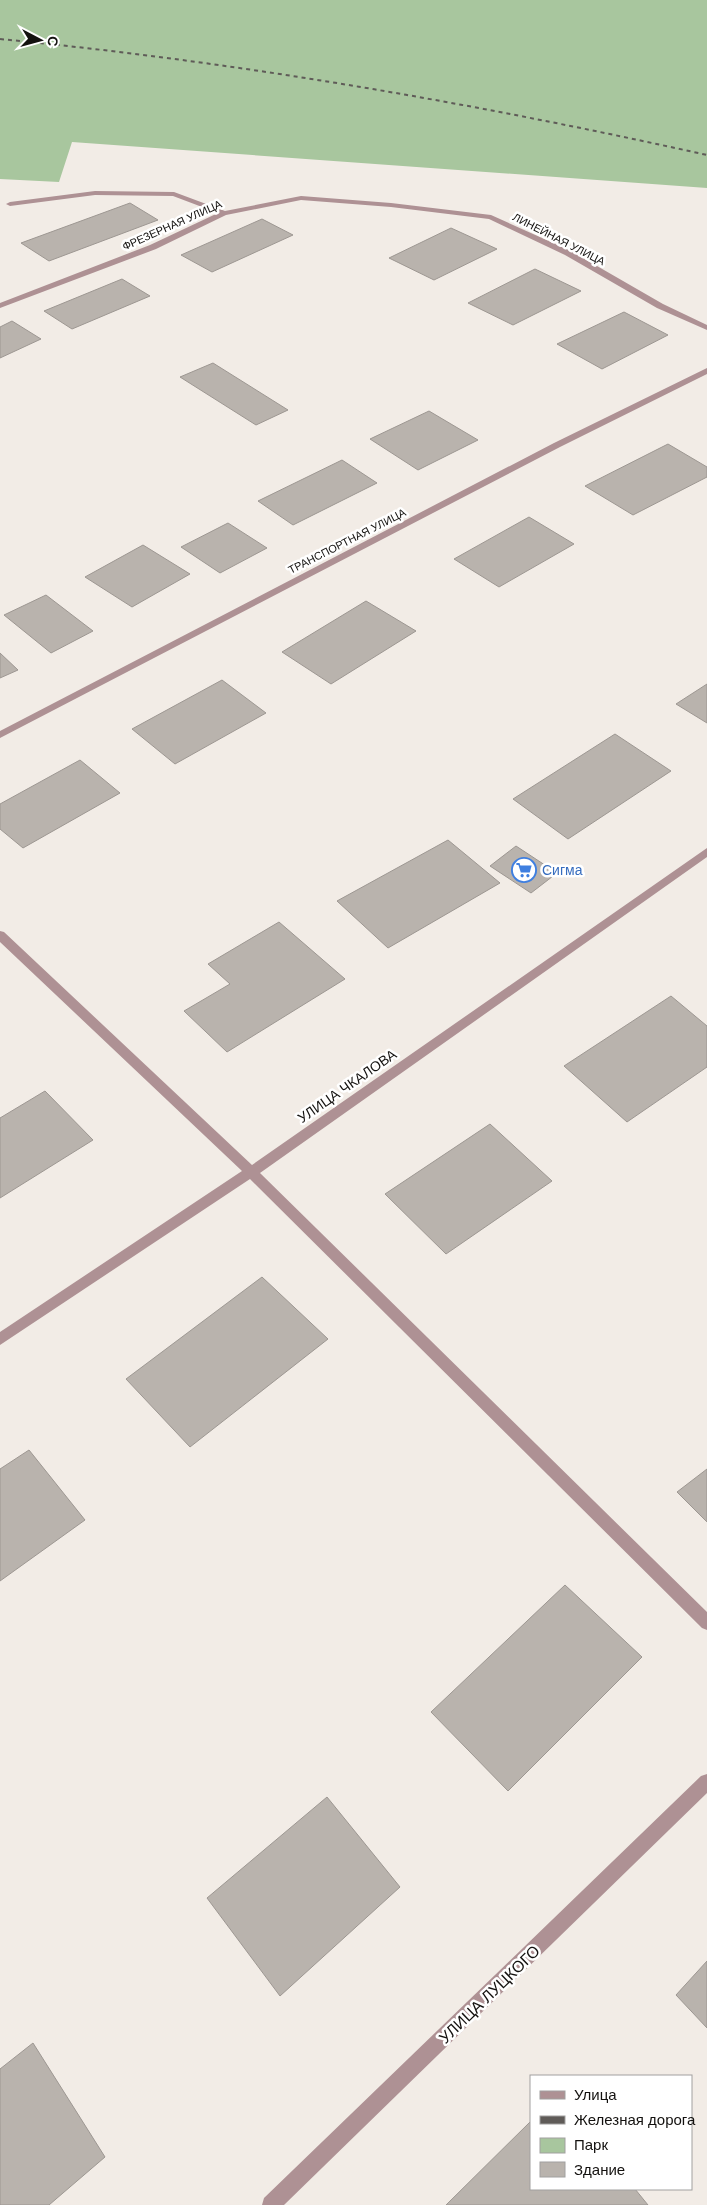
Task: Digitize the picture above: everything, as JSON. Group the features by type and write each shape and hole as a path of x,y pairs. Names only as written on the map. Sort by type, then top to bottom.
{"street":[{"path":"10,204 95,193 174,194 224,213"},
{"name":"ФРЕЗЕРНАЯ УЛИЦА","path":"0,306 153,247 224,213 301,198 390,205"},
{"name":"ЛИНЕЙНАЯ УЛИЦА","path":"390,205 491,217 568,253 660,306 707,328"},
{"name":"ТРАНСПОРТНАЯ УЛИЦА","path":"0,735 548,449 707,371"},
{"name":"УЛИЦА ЧКАЛОВА","path":"0,1339 251,1172 707,852"},
{"path":"0,935 251,1172 707,1623"},
{"name":"УЛИЦА ЛУЦКОГО","path":"271,2205 707,1782"}],"green space":[{"path":"0,0 707,0 707,188 72,142 59,182 0,179"}],"building":[{"path":"130,203 158,220 49,261 21,243"},
{"path":"262,219 293,235 212,272 181,255"},
{"path":"451,228 497,249 434,280 389,258"},
{"path":"535,269 581,291 513,325 468,303"},
{"path":"122,279 150,296 72,329 44,311"},
{"path":"624,312 668,335 602,369 557,344"},
{"path":"12,321 41,339 0,358 0,327"},
{"path":"213,363 288,410 256,425 180,377"},
{"path":"429,411 478,440 418,470 370,439"},
{"path":"668,444 707,467 707,477 633,515 585,486"},
{"path":"342,460 377,483 293,525 258,501"},
{"path":"529,517 574,544 499,587 454,559"},
{"path":"228,523 267,548 220,573 181,547"},
{"path":"143,545 190,574 132,607 85,577"},
{"path":"46,595 93,631 51,653 4,615"},
{"path":"366,601 416,631 331,684 282,652"},
{"path":"0,653 18,670 0,678"},
{"path":"222,680 266,713 175,764 132,729"},
{"path":"707,684 707,723 676,704"},
{"path":"615,734 671,771 568,839 513,799"},
{"path":"80,760 120,793 23,848 0,829 0,804"},
{"path":"448,840 500,883 388,948 337,901"},
{"name":"Сигма","path":"516,846 557,873 531,893 490,866"},
{"path":"279,922 345,979 227,1052 184,1011 230,984 208,964"},
{"path":"671,996 707,1026 707,1067 627,1122 564,1066"},
{"path":"45,1091 93,1140 0,1198 0,1118"},
{"path":"490,1124 552,1181 446,1254 385,1194"},
{"path":"262,1277 328,1339 190,1447 126,1379"},
{"path":"29,1450 85,1520 0,1581 0,1469"},
{"path":"707,1469 707,1522 677,1492"},
{"path":"565,1585 642,1657 508,1791 431,1712"},
{"path":"327,1797 400,1887 280,1996 207,1898"},
{"path":"707,1961 707,2028 676,1995"},
{"path":"33,2043 105,2157 49,2205 0,2205 0,2069"},
{"path":"530,2122 530,2190 636,2190 648,2205 446,2205"}],"railway":[{"path":"0,39 89,48 355,86 531,118 707,155"}],"place":[{"name":"Сигма","path":"524,870"}]}
